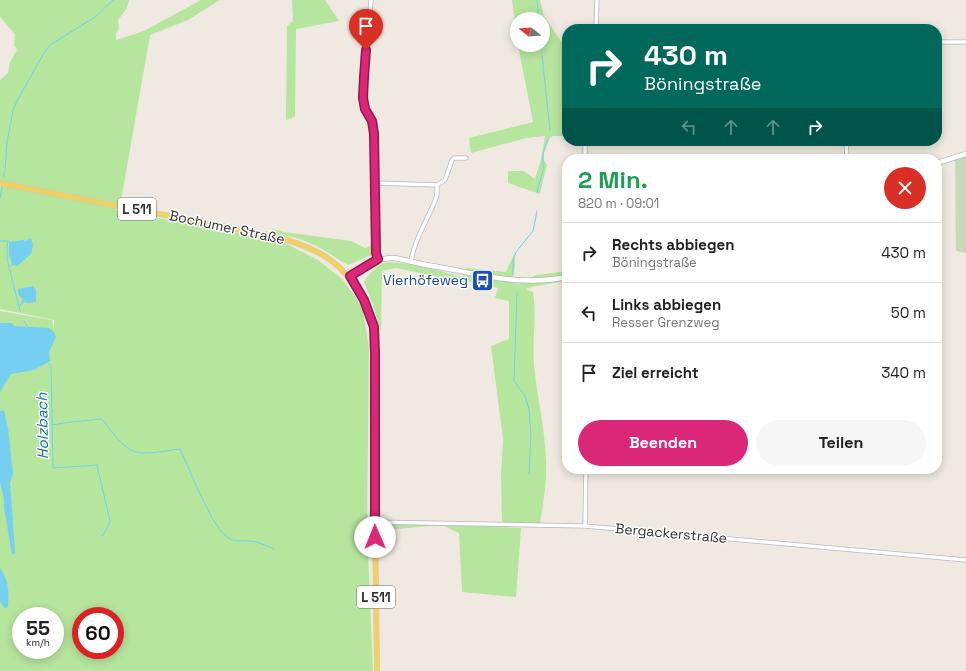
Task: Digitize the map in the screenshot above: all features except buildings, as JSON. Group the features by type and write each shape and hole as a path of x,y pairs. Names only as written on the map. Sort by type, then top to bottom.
{"main road":[{"path":"942,161 966,154"},
{"name":"Bochumer Straße","path":"0,183 281,238 306,246 323,255 350,276"},
{"path":"350,276 378,259 395,258 516,281 552,280 562,278"},
{"name":"L 511","path":"350,276 364,300 374,327 377,671"}],"street":[{"path":"371,0 363,98 365,109 372,121 374,134 376,253 378,259"},
{"path":"596,24 597,0"},
{"path":"942,42 966,42"},
{"path":"376,183 437,185 445,180 454,158 466,158"},
{"path":"411,262 412,253 435,201 437,195 437,185"},
{"path":"585,526 586,474"},
{"name":"Bergackerstraße","path":"375,522 585,526 966,560"}],"green space":[{"path":"0,0 129,0 127,8 118,20 119,29 116,34 116,40 144,31 201,0 220,0 188,20 150,35 121,201 116,210 281,241 318,260 342,279 355,296 363,310 369,348 367,528 373,671 0,671 0,311 52,320 54,329 54,320 0,309 0,80 8,73 10,62 17,50 14,45 15,34 0,17"},
{"path":"292,0 325,0 339,21 296,29 295,117 286,120 287,26 293,21"},
{"path":"512,0 540,0 543,12 514,12"},
{"path":"550,25 562,43 562,136 553,136 550,138 544,152 544,161 547,164 540,194 508,183 508,171 524,171 535,179 541,159 545,136 526,138 471,153 469,138 533,122 519,52 550,52"},
{"path":"966,153 966,253 956,251 955,157"},
{"path":"273,229 284,232 351,241 365,248 374,244 374,254 348,265 317,246 297,238 272,233"},
{"path":"515,252 515,267 511,282 519,284 536,275 562,272 562,282 526,289 533,292 535,319 534,364 543,425 546,461 546,477 540,524 502,524 501,474 503,439 491,346 509,339 509,301 495,298 498,288 471,282 448,284 448,279 396,268 382,271 381,331 364,282 378,267 384,263 390,262 422,267 462,277 467,268 506,272"},
{"path":"409,521 456,521 495,527 521,528 516,597 462,592 459,533 444,526 386,530 383,523"}],"water":[{"path":"31,238 33,245 31,254 17,266 13,265 9,268 12,264 9,254 9,242 26,241"},
{"path":"33,286 36,290 36,302 24,302 19,307 23,299 18,294 18,289"},
{"path":"0,323 12,323 14,326 49,328 54,332 56,337 49,352 50,361 34,370 11,374 0,392"},
{"path":"4,410 8,428 13,474 10,483 15,554 12,554 0,482 0,411"},
{"path":"0,568 8,586 8,606 5,609 0,601"}],"waterway":[{"name":"Holzbach","path":"5,169 7,142 13,110 44,53 50,45 95,17 113,0"},
{"path":"537,0 538,12"},
{"path":"542,52 550,130"},
{"path":"537,193 543,170 543,154 548,139"},
{"name":"Holzbach","path":"4,171 4,177"},
{"name":"Holzbach","path":"0,198 2,187"},
{"path":"513,275 513,261 516,252 533,231 537,211"},
{"name":"Holzbach","path":"0,241 8,241 7,259 20,311"},
{"path":"517,293 514,381 525,396 529,409 531,437 529,473"},
{"name":"Holzbach","path":"24,321 27,326"},
{"name":"Holzbach","path":"48,363 51,366 53,468 97,465 110,521 104,534 101,536"},
{"path":"52,425 102,419 121,443 136,452 152,453 180,449 209,512 223,534 232,540 255,542 274,549"}],"place":[{"name":"Vierhöfeweg","path":"483,280"}],"route":[{"path":"366,50 363,98 365,109 372,121 374,134 376,253 378,259 350,276 364,300 374,327 375,537"}]}
